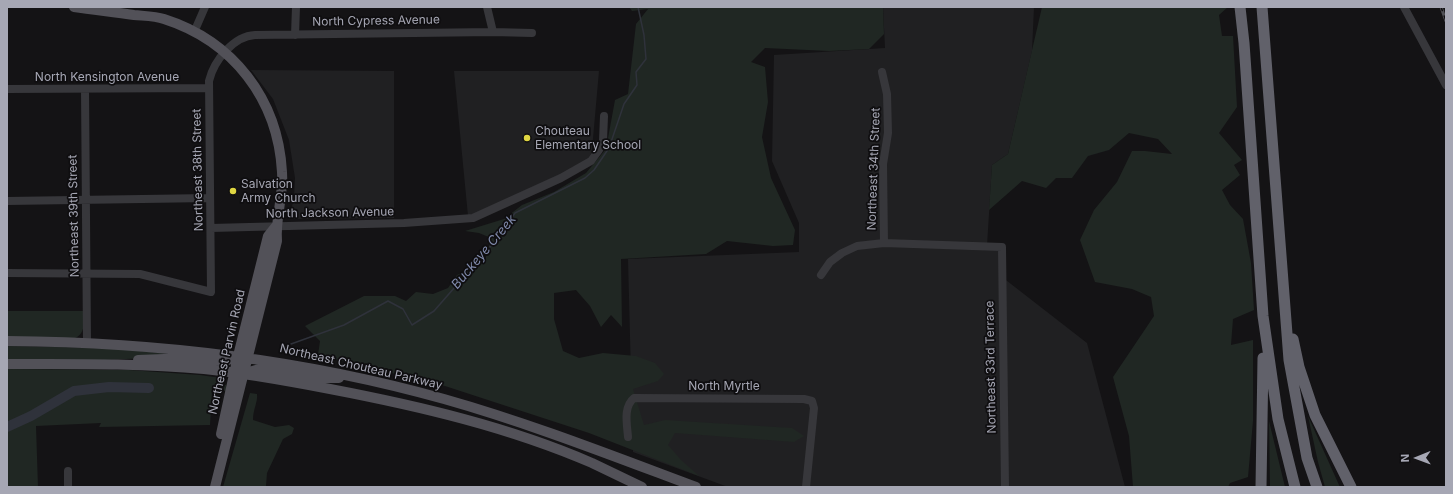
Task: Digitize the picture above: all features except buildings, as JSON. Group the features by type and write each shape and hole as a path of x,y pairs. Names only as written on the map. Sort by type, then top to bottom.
{"highway":[{"path":"1240,7 1263,316 1278,418 1295,487"},
{"path":"1262,7 1289,360 1307,458 1317,487"},
{"path":"1286,310 1299,367 1315,415 1351,487"},
{"path":"1261,487 1263,316"}],"main road":[{"name":"Northeast Parvin Road","path":"74,7 162,18 195,30 226,52 243,71 262,97 276,131 282,172 276,226 268,236 244,354 212,474 212,487"},
{"name":"Northeast Chouteau Parkway","path":"7,341 87,342 244,354 355,377 479,409 696,487"},
{"path":"96,364 190,358 224,361 244,354"},
{"path":"7,364 96,364 204,369 237,376 286,380 388,399 465,420 556,450 591,463 642,487"},
{"path":"237,376 259,369 314,378 355,377"},
{"name":"Northeast Parvin Road","path":"215,487 237,376"}],"street":[{"path":"195,30 205,7"},
{"path":"295,35 296,7"},
{"path":"488,7 493,32"},
{"path":"1404,7 1446,85"},
{"name":"North Cypress Avenue","path":"226,52 236,41 247,36 493,32 532,33"},
{"name":"Northeast 38th Street","path":"87,273 140,274 211,292 208,88 213,69 226,52"},
{"name":"Northeast 34th Street","path":"882,72 887,94 888,133 883,164 884,243"},
{"name":"North Kensington Avenue","path":"7,89 208,88"},
{"name":"Northeast 39th Street","path":"85,89 87,342"},
{"name":"North Jackson Avenue","path":"211,228 449,221 473,218 560,178 591,161 600,150 603,141 604,116"},
{"path":"7,201 210,198"},
{"path":"821,275 830,262 842,253 857,246 884,243"},
{"name":"Northeast 33rd Terrace","path":"884,243 1002,246 1005,487"},
{"path":"7,273 87,273"},
{"name":"North Myrtle","path":"628,437 628,407 634,398 804,399 812,401 814,408 806,487"},
{"path":"68,471 68,487"}],"shaded area":[{"path":"629,7 883,7 884,34 869,49 829,51 765,48 751,62 765,67 768,102 762,137 771,178 795,230 793,245 773,246 727,241 706,254 621,259 622,327 611,315 601,327 590,306 576,290 554,293 554,319 563,351 579,358 603,353 636,356 655,363 664,374 658,381 633,389 644,425 665,420 792,428 804,436 794,442 675,433 668,445 681,460 699,476 589,433 445,386 318,355 320,341 305,326 364,296 395,296 406,301 416,292 433,294 448,288 457,275 485,260 491,238 479,233 465,231 504,219 522,205 554,192 586,173 606,149 615,100 628,94 636,24 648,9 632,11"},
{"path":"883,7 1034,7 1032,51 1008,154 992,165 987,246 1002,247 1002,277 1087,343 1125,487 728,487 633,452 628,259 799,252 799,223 772,161 774,55 885,48"},
{"path":"1042,7 1228,7 1219,15 1222,36 1233,36 1237,107 1219,133 1242,160 1234,165 1240,175 1222,190 1230,205 1243,219 1251,263 1254,310 1233,319 1231,345 1253,340 1253,421 1248,477 1230,483 1228,487 1133,487 1129,436 1113,377 1154,316 1151,297 1132,289 1095,282 1080,240 1094,210 1117,182 1132,151 1172,154 1158,139 1129,133 1109,150 1088,156 1072,178 1056,178 1046,188 1022,181 989,210 992,165 1008,154"},
{"path":"251,70 394,71 394,218 289,219 294,198 295,178 289,140 273,99"},
{"name":"Chouteau Elementary School","path":"454,71 599,71 591,161 513,200 468,216"},
{"path":"7,311 83,311 84,326 79,336 75,338 7,338"},
{"path":"7,346 112,348 189,356 85,361 7,361"},
{"path":"7,369 129,370 200,375 221,378 220,384 226,385 226,392 220,387 215,387 212,390 210,425 99,427 101,423 36,426 38,487 7,487"},
{"path":"250,393 257,394 253,420 275,427 289,425 294,428 292,434 283,439 267,473 266,486 268,487 223,487"},
{"path":"1308,416 1340,487 1325,487"},
{"path":"1269,421 1285,487 1270,487"}],"waterway":[{"name":"Buckeye Creek","path":"291,344 344,325 388,301 403,309 412,325 434,311 497,239 515,213 585,178 594,170 609,148 624,104 637,85 636,72 646,59 644,35 638,7"},
{"name":"Buckeye Creek","path":"7,427 31,416 74,391 109,387 149,388"}],"railway":[{"path":"1441,7 1446,21"}],"place":[{"name":"Chouteau Elementary School","path":"527,138"},
{"name":"Salvation Army Church","path":"233,191"}]}
